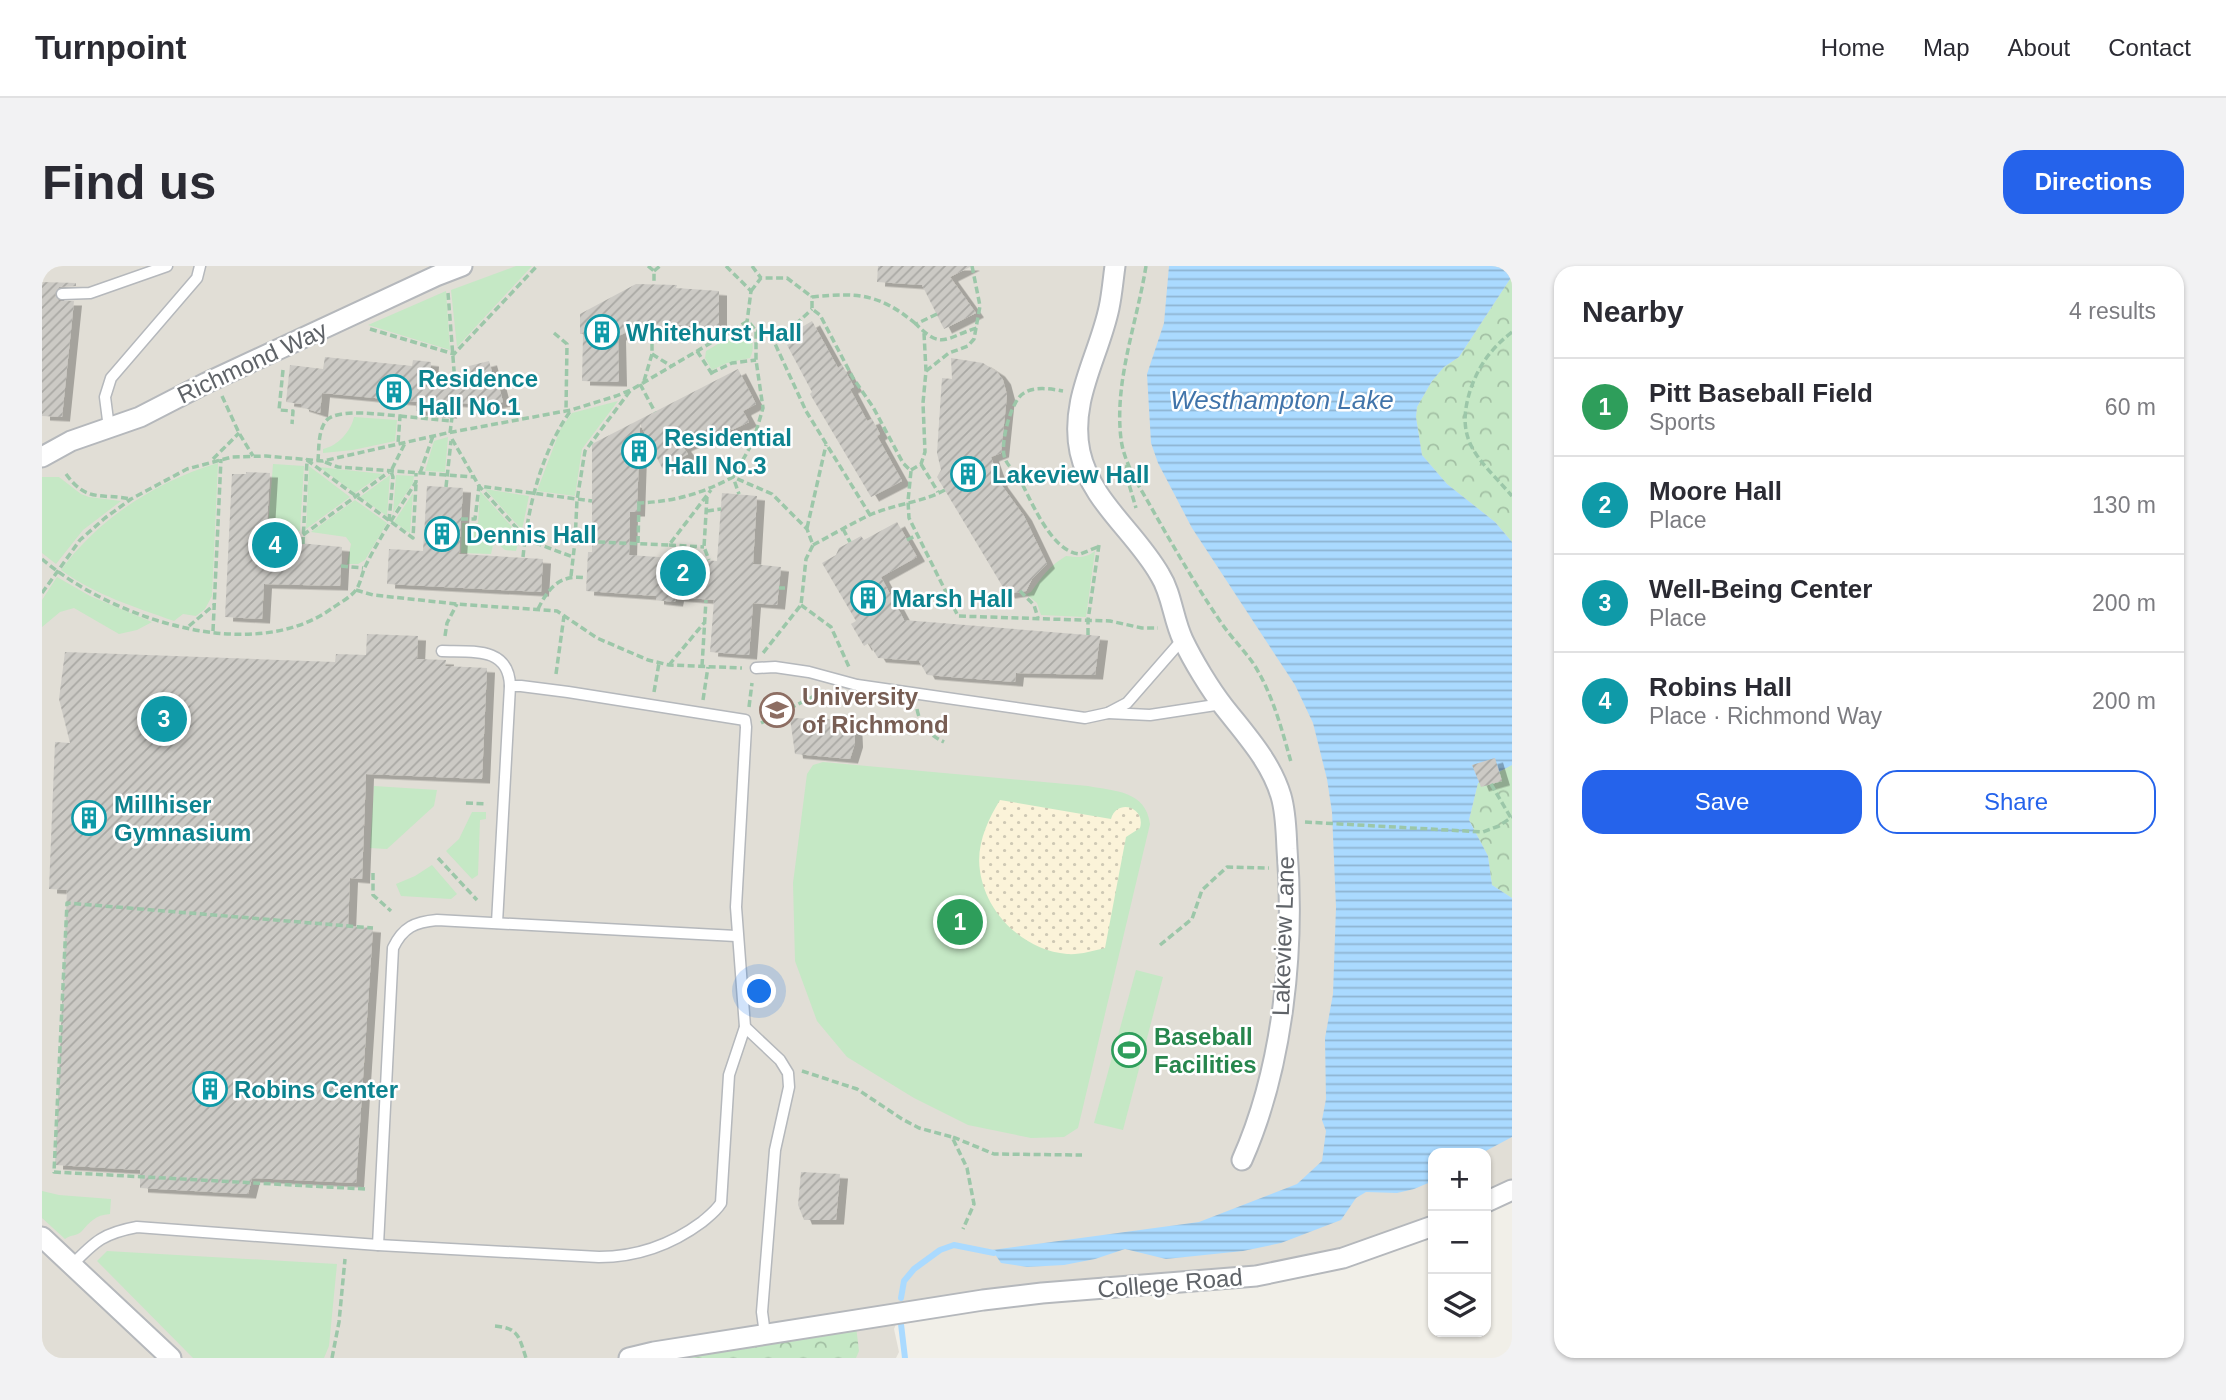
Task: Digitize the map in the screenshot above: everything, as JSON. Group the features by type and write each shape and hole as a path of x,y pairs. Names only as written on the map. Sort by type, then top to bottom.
{"street":[{"name":"Richmond Way","path":"42,457 71,441 140,417 230,372 462,266"},
{"name":"Lakeview Lane","path":"1115,266 1109,309 1082,395 1077,433 1079,449 1092,486 1142,547 1162,577 1183,640 1222,704 1273,775 1285,816 1289,869 1287,953 1279,1034 1259,1124 1242,1160"},
{"path":"1491,1200 1512,1190"},
{"name":"College Road","path":"629,1358 901,1312 1042,1293 1256,1276 1343,1258 1428,1228"},
{"path":"42,1237 171,1358"}],"lane":[{"path":"62,294 89,293 167,266"},
{"path":"109,428 105,397 111,378 197,278 200,266"},
{"path":"1108,713 1127,703 1183,640"},
{"path":"442,651 495,656 506,668 510,686 497,923"},
{"path":"756,668 809,671 857,685 1085,718 1108,713 1150,715 1222,704"},
{"path":"72,1265 97,1240 137,1227 378,1245 619,1257 645,1252 684,1235 717,1209 721,1203 729,1075 745,1027 736,936 746,727 744,720 532,687 510,686"},
{"path":"378,1245 393,948 399,934 421,921 736,936"},
{"path":"745,1027 780,1060 788,1073 789,1087 775,1150 762,1312 765,1334"}],"path":[{"path":"454,354 537,266"},
{"path":"647,266 654,271"},
{"path":"654,271 660,266"},
{"path":"726,266 751,291"},
{"path":"752,266 761,278"},
{"path":"926,371 949,353 972,343 980,306 972,266"},
{"path":"1146,266 1122,378 1119,410 1121,442 1127,463 1193,579 1263,681 1293,769"},
{"path":"654,271 654,284"},
{"path":"761,278 751,291 748,321 756,331 771,335 793,327 812,309 812,297"},
{"path":"761,278 787,278 812,297 864,296 886,302 938,341 977,328"},
{"path":"448,287 455,383"},
{"path":"812,309 820,315 853,378 873,407 903,463 911,471"},
{"path":"916,324 937,314"},
{"path":"320,461 569,410 616,397 748,321"},
{"path":"359,326 454,354"},
{"path":"652,328 652,354 642,383 655,412"},
{"path":"638,543 638,503 660,503 711,489 733,477 753,442 763,408 756,360 756,331"},
{"path":"924,332 925,452 921,464 911,471 909,518 958,616 957,624"},
{"path":"1512,332 1495,346 1481,364 1464,416 1465,429 1478,457 1512,496"},
{"path":"523,557 524,537 533,494 558,428 569,410 567,345 554,333"},
{"path":"771,335 806,411 870,515"},
{"path":"697,351 713,375 732,363 756,360"},
{"path":"652,354 671,366"},
{"path":"284,361 279,410 293,411 292,424"},
{"path":"1053,389 1023,393 1010,413 1004,456 1007,465 1017,474 1044,524 1059,544 1075,554 1098,546 1088,635"},
{"path":"571,576 584,451 631,390"},
{"path":"222,395 253,456"},
{"path":"454,402 450,433 479,486 524,537 573,556"},
{"path":"320,461 322,430 326,421 338,413 452,421"},
{"path":"398,444 400,416"},
{"path":"212,461 239,433"},
{"path":"307,460 413,538 416,482 433,436"},
{"path":"446,487 452,439"},
{"path":"303,535 391,471 405,443"},
{"path":"807,529 826,445"},
{"path":"42,593 80,540 131,499 187,469 212,461 253,456 320,461 338,467 475,477"},
{"path":"213,632 221,459"},
{"path":"303,544 307,460"},
{"path":"1127,463 1126,474 1136,513"},
{"path":"921,464 939,493"},
{"path":"390,522 393,477 391,471"},
{"path":"66,474 76,487 91,495 131,499"},
{"path":"1000,482 1017,474"},
{"path":"733,477 739,494"},
{"path":"733,477 772,494 807,529 813,545"},
{"path":"42,559 81,588 161,621 213,632 258,634 286,629 326,613 356,590 364,568 416,482"},
{"path":"479,486 592,501"},
{"path":"461,519 475,519 479,486"},
{"path":"668,545 711,489"},
{"path":"749,709 760,656 800,605 806,559 813,545 870,515 908,502 928,499 945,490"},
{"path":"707,495 705,547 709,560"},
{"path":"707,511 721,509"},
{"path":"843,529 850,542"},
{"path":"907,540 917,535"},
{"path":"575,541 705,547"},
{"path":"341,566 364,568"},
{"path":"538,610 547,590 571,576 586,579"},
{"path":"779,588 785,588"},
{"path":"356,590 373,595 457,604 557,611 597,638 659,663 756,668"},
{"path":"1020,590 1034,605 1038,618"},
{"path":"702,666 706,600"},
{"path":"456,638 445,637 447,623 457,604"},
{"path":"187,627 214,605"},
{"path":"800,605 831,627 857,685"},
{"path":"555,679 565,616"},
{"path":"958,616 1110,621 1157,629"},
{"path":"669,665 705,621"},
{"path":"653,695 659,663"},
{"path":"701,713 708,667"},
{"path":"758,724 820,693"},
{"path":"914,693 919,718 930,735 944,742"},
{"path":"1307,822 1483,832 1499,826 1511,817 1491,784"},
{"path":"466,803 489,805"},
{"path":"438,858 477,900"},
{"path":"1160,945 1192,919 1202,890 1227,867 1289,869"},
{"path":"373,873 373,895 391,911"},
{"path":"368,1189 54,1172 67,903 373,928"},
{"path":"784,1066 857,1088 919,1128 952,1138 967,1168 974,1204 963,1229"},
{"path":"953,1136 994,1154 1082,1155"},
{"path":"332,1358 339,1322 345,1259"},
{"path":"495,1326 509,1327 515,1332 526,1358"}],"shaded area":[{"name":"University of Richmond","path":"42,266 1512,266 1512,1190 1491,1200 1491,1148 1428,1148 1428,1228 1343,1258 901,1312 894,1329 899,1352 896,1358 42,1358"}],"green space":[{"path":"516,266 532,266 457,347 451,290"},
{"path":"1512,276 1512,542 1495,522 1447,484 1422,455 1416,417 1417,407 1432,381 1444,367 1459,357"},
{"path":"446,291 450,350 368,325"},
{"path":"738,332 744,332 752,340 753,351 750,358 727,363 712,370 705,358 706,351"},
{"path":"618,401 582,449 575,496 537,491 560,430 572,413"},
{"path":"354,417 397,420 395,441 323,453 323,449 334,445 343,437"},
{"path":"448,437 445,472 425,471 434,441"},
{"path":"218,463 212,596 205,609 196,616 183,614 174,621 101,593 61,570 93,534 131,504 173,480"},
{"path":"273,464 304,466 300,531 290,532 281,541 267,540"},
{"path":"309,466 350,497 306,529"},
{"path":"319,467 383,474 355,493"},
{"path":"390,475 387,516 360,497"},
{"path":"396,475 414,476 413,483 393,513"},
{"path":"42,477 59,477 89,497 121,501 83,530 56,564 42,553"},
{"path":"485,489 529,496 522,530"},
{"path":"480,491 520,536 516,551 505,550 498,544 493,545 491,554 461,553 462,523 478,523"},
{"path":"413,493 410,533 394,522"},
{"path":"355,500 387,523 365,560 358,564 347,564 351,544 346,537 311,532"},
{"path":"1095,551 1086,617 1041,615 1037,603 1026,594 1031,592 1050,568 1066,556 1084,556"},
{"path":"57,577 90,596 152,622 137,630 119,634 74,608 60,612 42,627 42,600"},
{"path":"823,762 1088,786 1128,794 1142,805 1150,824 1078,1128 1064,1137 1031,1138 968,1125 914,1098 847,1057 817,1021 795,961 793,883 807,774 813,765"},
{"path":"1512,765 1512,898 1492,885 1488,856 1469,820 1478,783"},
{"path":"374,786 437,790 434,806 387,849 370,848"},
{"path":"472,812 486,812 486,819 480,820 478,875 472,879 446,851 459,839"},
{"path":"432,865 457,894 451,899 401,896 396,884"},
{"name":"Baseball Facilities","path":"1136,970 1163,977 1123,1130 1094,1123"},
{"path":"42,1191 111,1199 110,1214 97,1217 81,1232 65,1239 42,1218"},
{"path":"107,1251 337,1264 329,1346 324,1358 193,1358 97,1261"},
{"path":"856,1326 859,1351 856,1358 681,1358"}],"sand":[{"path":"1000,800 1111,819 1114,812 1124,807 1135,810 1139,815 1140,828 1126,837 1105,948 1076,954 1051,951 1022,937 999,915 984,887 979,862 984,834"}],"water":[{"name":"Westhampton Lake","path":"1169,266 1512,266 1512,276 1459,357 1444,367 1432,381 1417,407 1416,417 1422,455 1447,484 1495,522 1512,542 1512,765 1478,783 1469,820 1488,856 1492,885 1512,898 1512,1137 1491,1148 1428,1148 1428,1183 1397,1193 1366,1192 1356,1198 1341,1220 1281,1243 1243,1251 1166,1259 1125,1249 1064,1265 1027,1267 1001,1263 992,1250 1199,1222 1297,1184 1322,1161 1326,1131 1322,1120 1326,1099 1325,1038 1333,994 1336,907 1332,812 1327,779 1313,723 1295,685 1192,528 1158,463 1151,443 1147,374 1164,323"}],"building":[{"path":"878,266 972,266 950,277 976,313 944,329 922,285 877,282"},
{"path":"42,282 76,283 76,286 59,287 55,294 59,301 74,301 62,417 42,416"},
{"name":"Whitehurst Hall","path":"636,284 677,285 676,288 719,291 719,327 679,325 679,328 667,329 637,328 618,336 619,382 582,381 583,334 580,334 580,314"},
{"path":"812,321 838,368 842,365 854,387 850,389 867,421 872,419 880,434 877,436 902,481 871,497 810,394 812,392 787,345 796,340 792,333"},
{"name":"Residence Hall No.1","path":"325,357 412,366 413,360 431,362 430,375 473,382 469,366 489,361 493,376 496,375 503,402 478,408 473,404 450,402 449,414 416,411 417,402 322,393 320,413 301,407 301,404 286,402 290,365 323,369"},
{"name":"Lakeview Hall","path":"951,358 983,363 997,372 1003,380 1007,395 1001,453 991,457 1000,483 1024,516 1047,564 1032,579 1026,591 1007,594 937,477 941,470 937,453 942,378 952,379"},
{"path":"738,369 756,404 743,411 749,422 732,430 729,426 683,447 688,454 662,468 640,424 637,512 630,512 629,555 717,561 722,493 757,496 753,564 781,567 777,605 753,603 749,655 710,652 714,600 676,597 675,602 656,600 656,596 586,591 588,552 592,552 592,444"},
{"path":"270,473 266,540 342,547 340,586 264,584 262,619 225,617 232,474"},
{"name":"Dennis Hall","path":"427,486 463,488 459,554 543,559 541,592 387,584 389,549 423,551"},
{"name":"Marsh Hall","path":"897,522 917,557 881,577 904,620 1100,636 1095,675 1016,673 1015,682 963,678 927,675 919,661 878,658 869,643 864,646 851,624 856,621 822,563 836,555 839,548 861,536 864,540"},
{"path":"367,634 418,636 417,659 446,660 445,666 487,668 482,779 366,774 362,879 350,878 348,926 373,928 356,1183 252,1178 248,1194 140,1188 140,1170 55,1165 67,890 49,889 55,742 70,743 59,699 65,652 335,662 336,654 366,655"},
{"path":"790,718 854,720 855,743 850,759 795,754"},
{"path":"1495,758 1502,781 1481,787 1472,765"},
{"path":"801,1172 840,1174 836,1220 804,1220 798,1205"}],"waterway":[{"path":"901,1298 904,1281 914,1269 940,1250 954,1245 994,1253"},
{"path":"901,1324 905,1358"}],"place":[{"name":"Whitehurst Hall","path":"602,332"},
{"name":"Residence Hall No.1","path":"394,392"},
{"name":"Residential Hall No.3","path":"639,451"},
{"name":"Lakeview Hall","path":"968,474"},
{"name":"Dennis Hall","path":"442,534"},
{"name":"Robins Hall","path":"275,545"},
{"name":"Moore Hall","path":"683,573"},
{"name":"Marsh Hall","path":"868,598"},
{"name":"University of Richmond","path":"777,710"},
{"name":"Well-Being Center","path":"164,719"},
{"name":"Millhiser Gymnasium","path":"89,818"},
{"name":"Pitt Baseball Field","path":"960,922"},
{"name":"Baseball Facilities","path":"1129,1050"},
{"name":"Robins Center","path":"210,1089"}]}
